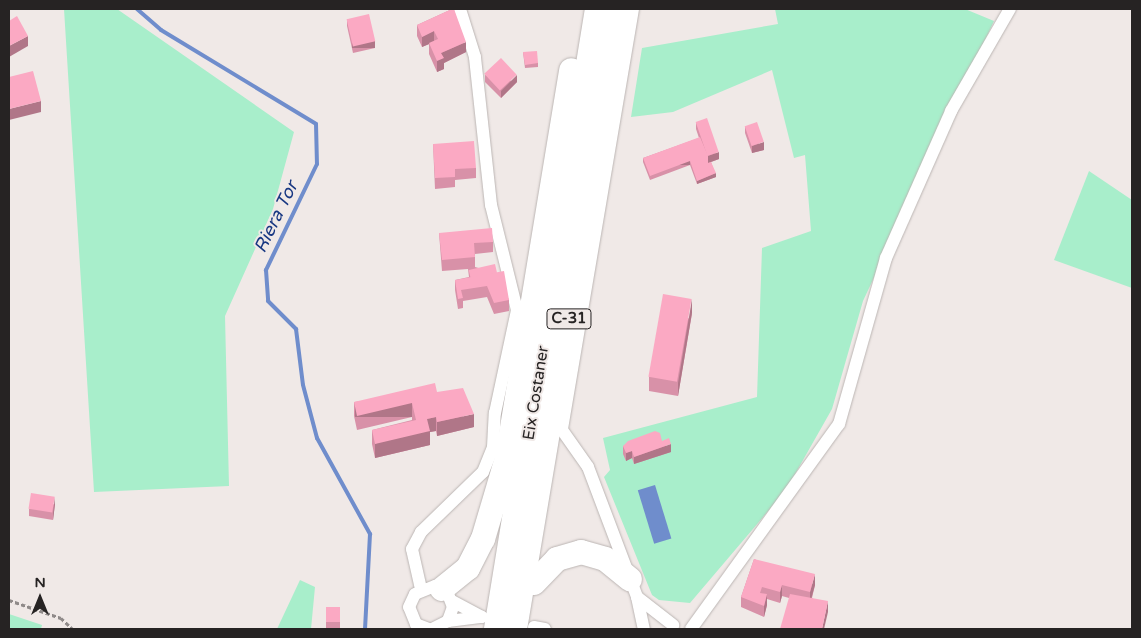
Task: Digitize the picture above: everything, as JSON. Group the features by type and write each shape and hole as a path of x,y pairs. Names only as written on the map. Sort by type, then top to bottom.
{"highway":[{"path":"438,593 468,568 483,539 507,458 581,9"},
{"name":"Eix Costaner","path":"496,629 597,9"},
{"name":"C-31","path":"530,629 619,9"},
{"path":"530,629 534,583 562,430"},
{"path":"534,583 557,560 581,552 605,559 633,588"}],"street":[{"path":"448,621 438,593 412,549 421,532 483,472 493,447 495,413 517,310 491,205 475,56 460,9"},
{"path":"633,9 562,430 588,467 633,588 644,629"},
{"path":"690,629 839,424 886,258 951,111 1010,9"},
{"path":"633,588 679,627"},
{"path":"438,593 482,617 448,621 430,629 416,624 410,614 411,599 438,593"},
{"path":"656,629 679,627"}],"path":[{"path":"9,600 61,618 72,629"}],"green space":[{"path":"64,9 117,9 294,132 273,209 225,316 229,486 94,492"},
{"path":"775,9 965,9 994,21 863,301 832,409 786,490 690,603 659,600 652,595 604,477 610,470 603,438 757,397 762,248 811,231 805,155 794,158 772,70 673,112 631,117 642,48 778,24"},
{"path":"1089,171 1132,200 1132,288 1054,260"},
{"path":"300,580 315,587 311,629 277,629"},
{"path":"9,614 42,625 41,629 9,629"}],"water":[{"path":"655,485 671,539 654,544 638,490"}],"building":[{"path":"454,9 466,42 441,53 444,58 437,61 429,43 438,39 434,31 422,37 417,25"},
{"path":"369,14 375,41 353,46 347,19"},
{"path":"17,16 28,36 9,46 9,21"},
{"path":"537,51 538,63 525,65 523,52"},
{"path":"501,58 517,75 500,91 484,74"},
{"path":"33,71 41,101 9,109 9,77"},
{"path":"707,118 719,152 707,156 696,122"},
{"path":"757,122 764,142 752,146 745,126"},
{"path":"700,137 708,156 708,163 711,162 716,173 697,181 690,161 650,176 643,158"},
{"path":"474,141 476,168 455,169 455,177 435,178 433,144"},
{"path":"492,228 493,242 474,243 475,257 442,260 439,233"},
{"path":"495,264 497,273 471,279 469,270"},
{"path":"504,271 509,300 494,303 487,286 461,290 463,298 458,299 455,280"},
{"path":"663,294 692,299 677,382 648,377"},
{"path":"435,383 437,392 463,388 474,414 437,422 436,417 427,419 430,431 375,444 372,430 416,420 412,403 357,416 354,402"},
{"path":"655,431 660,433 662,441 669,438 671,444 634,457 632,451 626,453 623,446 628,441"},
{"path":"31,493 55,497 52,513 28,509"},
{"path":"754,559 815,574 810,592 782,585 780,592 762,587 760,593 767,594 764,606 741,597"},
{"path":"790,594 828,601 822,629 780,629"},
{"path":"326,607 340,607 340,622 326,622"}],"waterway":[{"name":"Riera Tor","path":"137,9 161,30 316,124 317,164 266,270 268,301 296,329 303,385 317,438 370,534 365,629"}]}
